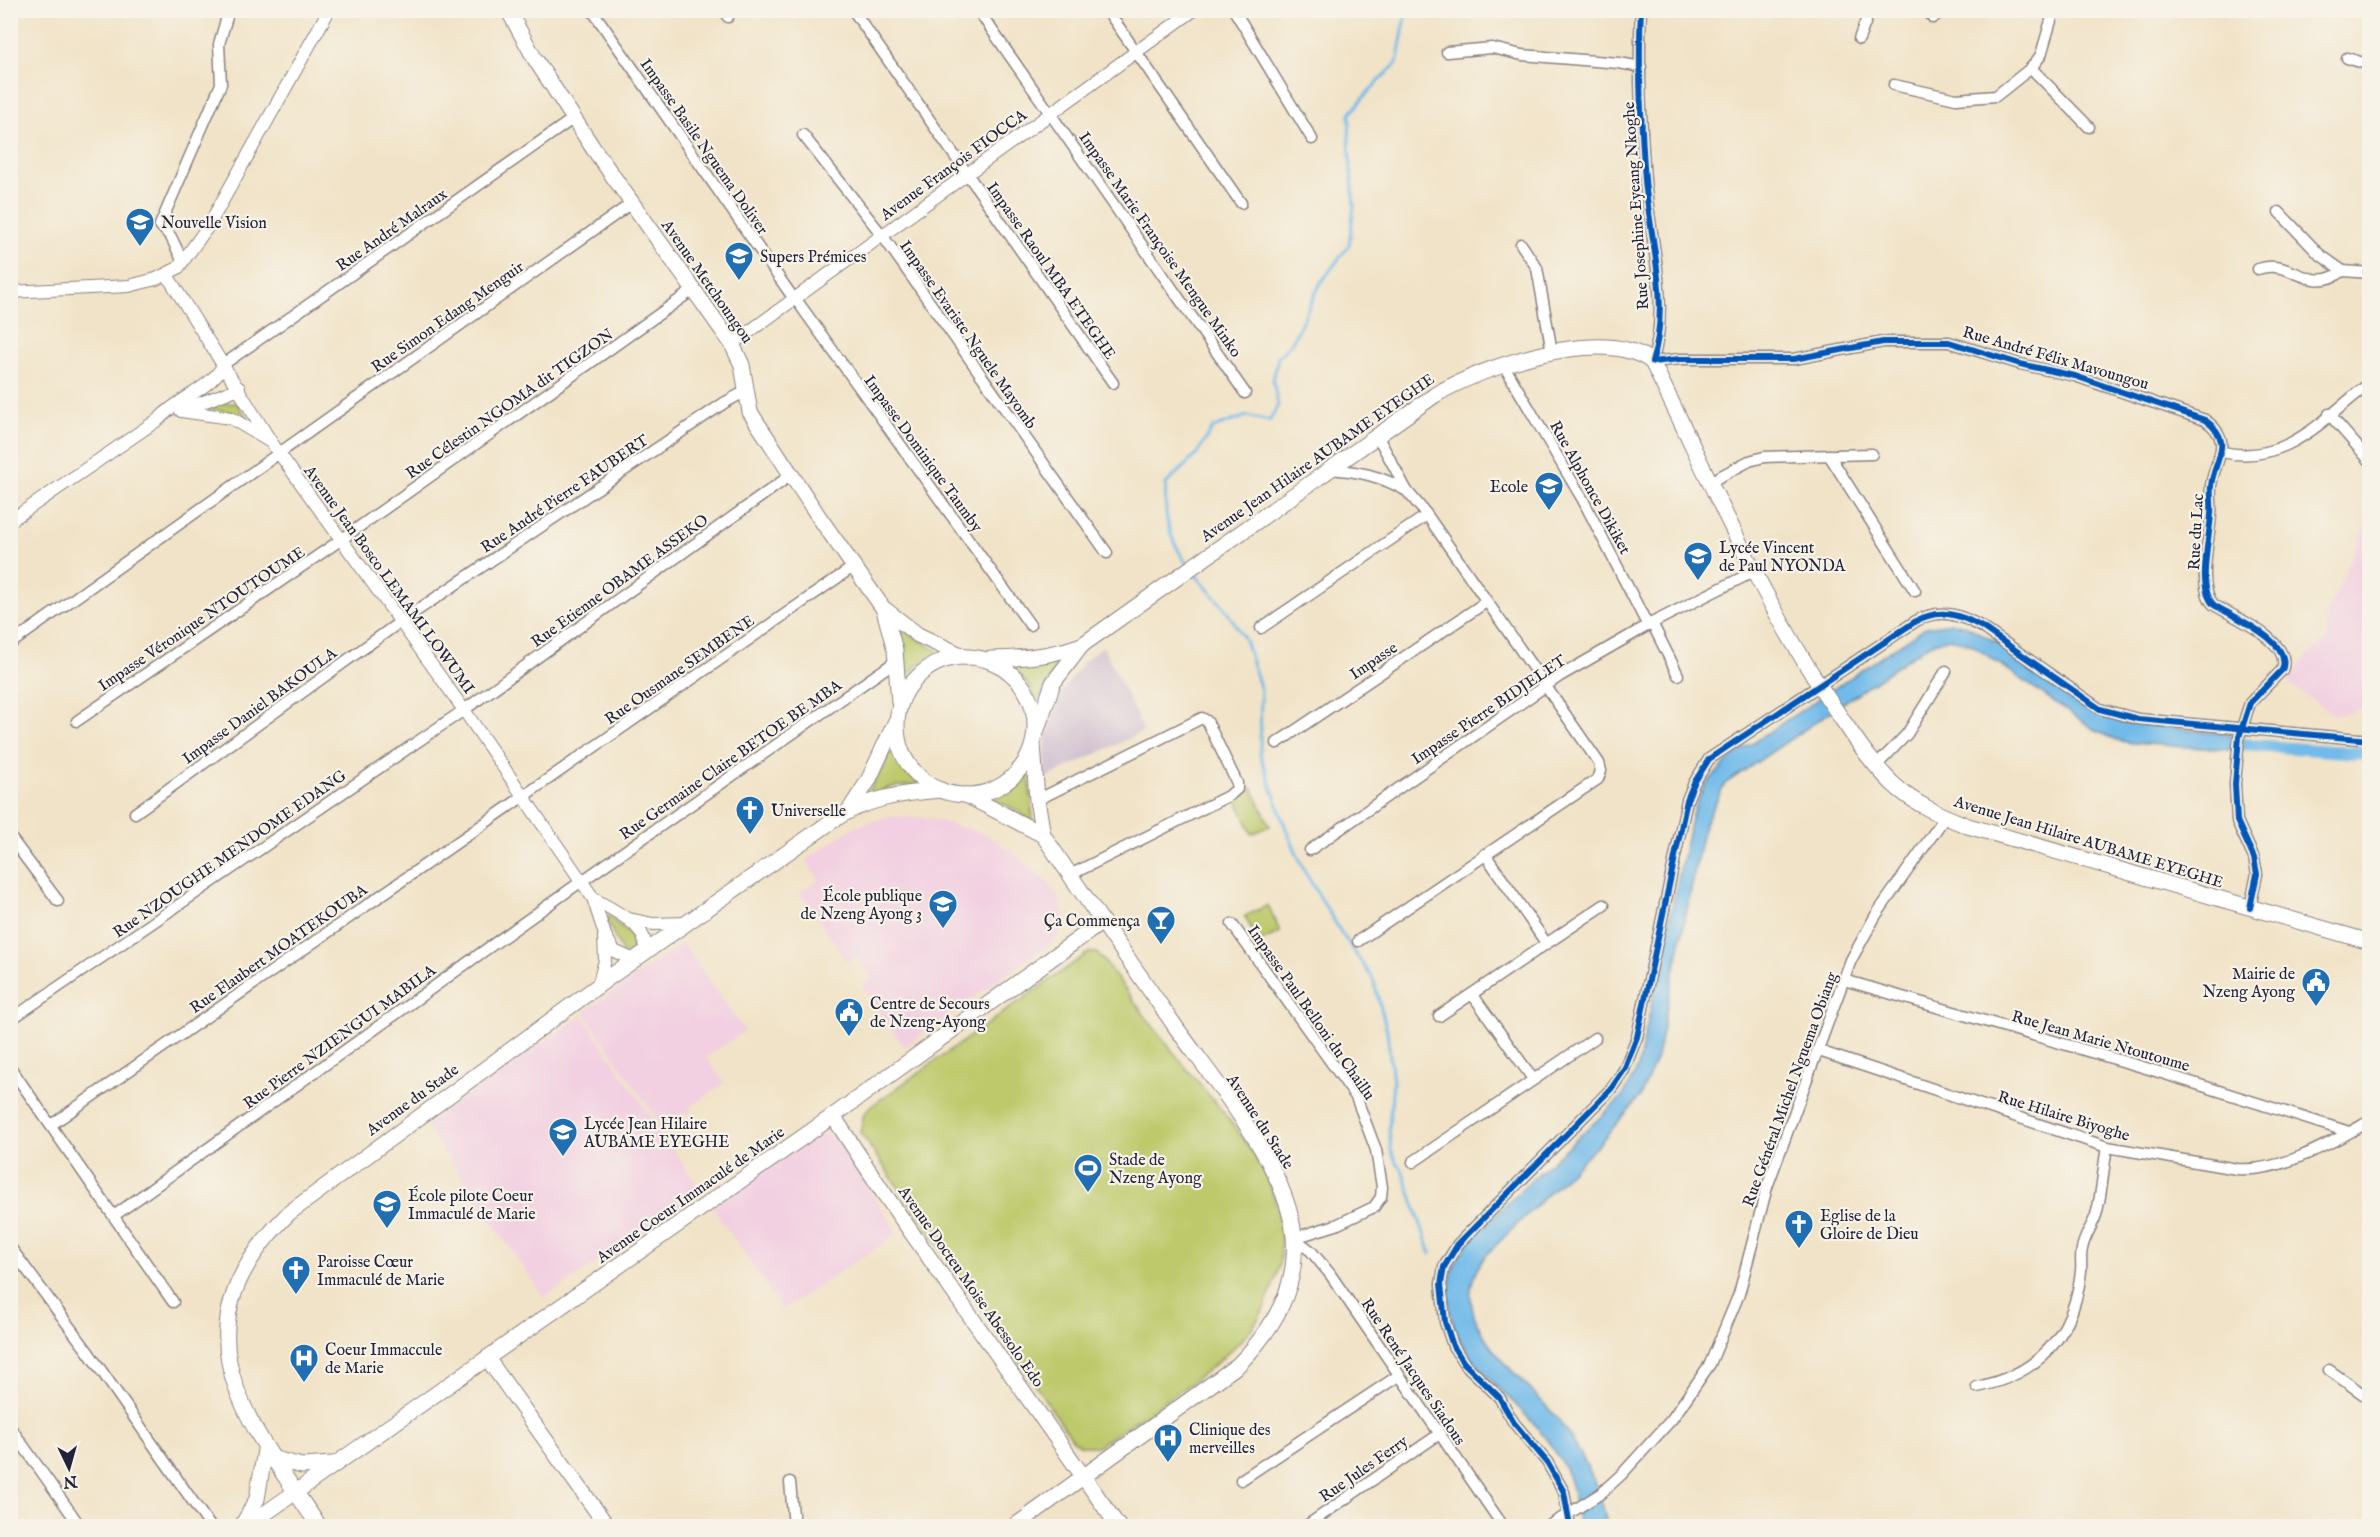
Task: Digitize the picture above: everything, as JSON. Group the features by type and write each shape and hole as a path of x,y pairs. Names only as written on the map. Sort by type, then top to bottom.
{"main road":[{"name":"Avenue Metchoungou","path":"508,10 535,58 574,118 732,344 741,365 750,412 853,567 883,608"},
{"name":"Avenue Jean Hilaire AUBAME EYEGHE","path":"1082,645 1329,469 1448,388 1503,364 1552,352 1611,348 1643,355 1652,362"},
{"path":"1652,362 1755,571 1798,652 1821,688"},
{"path":"883,608 918,635 965,657"},
{"path":"883,608 890,626 896,661 898,741 907,762 921,779 941,790 966,795 1043,835"},
{"path":"850,809 868,781 908,687 924,671 944,660 965,657 1019,659 1049,655 1082,645"},
{"path":"966,795 988,791 1008,781 1023,764 1053,683 1082,645"},
{"path":"983,659 1009,673 1028,694 1034,713 1037,800 1043,835"},
{"name":"Avenue Jean Hilaire AUBAME EYEGHE","path":"1821,688 1876,766 1895,786 1945,817 2011,840 2370,942"},
{"path":"850,809 888,797 941,790"},
{"name":"Avenue du Stade","path":"319,1527 268,1454 236,1390 227,1354 226,1335 235,1289 244,1266 255,1251 289,1213 639,956 850,809"},
{"name":"Avenue du Stade","path":"1016,1527 1194,1400 1252,1351 1265,1336 1284,1302 1291,1277 1294,1238 1291,1214 1279,1179 1242,1121 1043,835"},
{"name":"Avenue Coeur Immaculé de Marie","path":"244,1527 833,1116 1102,922"},
{"name":"Avenue Docteu Moise Abessolo Edo","path":"833,1116 883,1192 1118,1527"},
{"path":"487,1358 607,1527"},
{"path":"244,1527 259,1491 268,1454 308,1466 336,1464"},
{"path":"319,1527 314,1497 323,1473"}],"street":[{"path":"183,262 171,237 160,225 221,84 219,44 229,10"},
{"path":"10,292 115,288 167,275 183,262 209,225 328,10"},
{"name":"Impasse Basile Nguema Doliver","path":"592,10 794,299"},
{"name":"Impasse Raoul MBA ETEGHE","path":"853,10 1113,383"},
{"name":"Impasse Marie Françoise Mengue Minko","path":"978,10 1052,113 1245,393"},
{"path":"1107,10 1241,203"},
{"name":"Avenue François FIOCCA","path":"732,344 1194,10"},
{"path":"1234,10 1312,139"},
{"name":"Rue Josephine Eyeang Nkoghe","path":"1641,10 1645,181 1656,275 1660,338 1652,362"},
{"path":"1859,39 1870,10"},
{"path":"1930,14 1942,10"},
{"path":"1894,85 1940,97 1978,99 1996,96 2031,68 2042,55 2054,10"},
{"path":"1447,52 1492,48 1522,55 1641,67"},
{"path":"2347,58 2370,65"},
{"path":"2031,68 2089,127"},
{"name":"Rue André Malraux","path":"224,364 574,118"},
{"name":"Impasse Evariste Nguele Mayomb","path":"803,135 882,236 1107,553"},
{"name":"Rue Simon Edang Menguir","path":"10,644 632,203"},
{"path":"2278,212 2319,254 2343,271 2370,273"},
{"path":"1521,244 1537,268 1552,352"},
{"path":"2258,269 2270,265 2318,281 2335,277 2343,271"},
{"name":"Avenue Jean Bosco LEMAMI LOWUMI","path":"167,275 271,442 464,710 593,898"},
{"name":"Rue Célestin NGOMA dit TIGZON","path":"342,539 693,290"},
{"name":"Impasse Dominique Taumby","path":"794,299 1030,625"},
{"name":"Rue André Félix Mavoungou","path":"1652,362 1680,359 1794,359 1867,344 1901,341 1960,344 2020,364 2075,376 2205,420 2218,431 2222,452"},
{"path":"10,521 159,419 171,406 220,372 224,364"},
{"name":"Rue Alphonce Dikiket","path":"1503,364 1583,500 1678,675"},
{"path":"202,386 224,380 236,384"},
{"path":"2222,452 2253,456 2271,453 2306,434 2370,383"},
{"path":"159,419 181,411 236,384"},
{"name":"Rue André Pierre FAUBERT","path":"400,622 724,403 746,391"},
{"path":"181,411 231,418 271,442"},
{"path":"2329,414 2370,461"},
{"path":"1358,941 1598,778 1601,771 1599,763 1427,515 1407,491 1378,437"},
{"name":"Rue du Lac","path":"2222,452 2211,485 2206,573 2207,596 2214,605 2261,633 2280,648 2283,653 2284,667 2247,706 2240,733"},
{"path":"1710,482 1749,461 1764,457 1872,454"},
{"path":"1829,455 1915,591"},
{"path":"1329,469 1366,472 1387,479 1407,491"},
{"name":"Rue Etienne OBAME ASSEKO","path":"464,710 791,475"},
{"path":"1261,628 1427,515"},
{"name":"Impasse Véronique NTOUTOUME","path":"77,721 342,539"},
{"name":"Rue Ousmane SEMBENE","path":"523,795 853,567"},
{"name":"Impasse Pierre BIDJELET","path":"1310,850 1544,686 1650,625 1755,571"},
{"name":"Impasse","path":"1277,742 1486,602"},
{"path":"1570,1527 1571,1512 1564,1492 1547,1462 1514,1423 1504,1404 1464,1362 1453,1346 1442,1310 1441,1284 1444,1267 1470,1231 1611,1089 1624,1070 1637,1037 1687,800 1704,766 1726,746 1821,688 1926,615 1952,613 1962,615 1982,627 2107,713 2240,733 2370,740"},
{"name":"Impasse Daniel BAKOULA","path":"135,813 400,622"},
{"name":"Rue Germaine Claire BETOE BE MBA","path":"581,881 896,661"},
{"path":"1876,766 1907,734 1946,671"},
{"name":"Rue NZOUGHE MENDOME EDANG","path":"10,1020 464,710"},
{"path":"1037,800 1202,718 1207,721 1237,783 1237,789 1230,795 1070,875"},
{"path":"2240,733 2236,821 2254,858 2257,874 2250,908"},
{"name":"Rue Flaubert MOATEKOUBA","path":"51,1125 523,795"},
{"name":"Rue Général Michel Nguema Obiang","path":"1571,1512 1599,1494 1658,1437 1710,1364 1739,1294 1767,1187 1851,960 1876,915 1945,817"},
{"path":"10,837 58,901"},
{"path":"1485,854 1546,943"},
{"name":"Rue Pierre NZIENGUI MABILA","path":"115,1215 581,881"},
{"path":"593,898 625,918 642,933 645,941 639,956 614,951 593,898"},
{"path":"1439,1016 1604,905"},
{"path":"625,918 653,924 686,923"},
{"name":"Impasse Paul Belloni du Chaillu","path":"1232,924 1356,1097 1366,1118 1376,1150 1382,1187 1381,1197 1374,1207 1336,1225 1294,1238"},
{"path":"598,987 605,960 603,927"},
{"name":"Rue Jean Marie Ntoutoume","path":"1844,980 2146,1068 2349,1132"},
{"path":"1472,994 1533,1079"},
{"path":"1413,1162 1595,1038"},
{"name":"Rue Hilaire Biyoghe","path":"1819,1051 2107,1147 2253,1171 2305,1153 2370,1121"},
{"path":"10,1067 115,1215 173,1302"},
{"path":"1977,1387 2003,1381 2025,1370 2052,1348 2062,1334 2077,1292 2081,1250 2087,1230 2095,1216 2107,1147"},
{"name":"Rue René Jacques Siadous","path":"1294,1238 1311,1251 1330,1274 1503,1527"},
{"path":"10,1247 89,1353 210,1527"},
{"path":"2329,1370 2370,1399"},
{"path":"1241,1480 1398,1376"},
{"path":"10,1427 80,1527"},
{"name":"Rue Jules Ferry","path":"1306,1527 1438,1435"},
{"path":"790,1482 794,1527"},
{"path":"1549,1527 1571,1512"}],"shaded area":[{"path":"2367,523 2370,524 2369,707 2335,716 2288,683 2308,655 2327,638 2327,612"},
{"path":"1103,646 1144,731 1044,779 1046,738 1061,694 1084,661"},
{"name":"École publique de Nzeng Ayong 3","path":"887,817 928,818 983,833 1017,855 1047,882 1059,896 1065,922 1056,939 904,1047 862,985 872,978 857,956 847,962 800,892 819,880 806,860 854,827"},
{"path":"683,943 745,1031 706,1057 724,1083 691,1107 689,1114 682,1113 662,1127 584,1012"},
{"name":"Lycée Jean Hilaire AUBAME EYEGHE","path":"582,1015 702,1192 544,1298 425,1124"},
{"path":"817,1133 834,1136 898,1233 783,1310 712,1207"}],"green space":[{"path":"237,403 251,425 230,412 202,408 212,404"},
{"path":"896,625 942,654 918,664 903,681"},
{"path":"1063,656 1037,701 1027,683 1011,665"},
{"path":"891,748 902,766 920,784 891,787 864,797 883,769"},
{"path":"1021,771 1029,774 1033,823 1018,811 987,796 1002,790"},
{"path":"1252,788 1270,826 1252,834 1235,796"},
{"path":"1268,905 1280,932 1258,943 1245,916"},
{"path":"609,915 617,924 640,939 641,947 627,954 622,952 607,921"},
{"name":"Stade de Nzeng Ayong","path":"1088,953 1097,953 1104,961 1241,1135 1272,1191 1280,1221 1281,1252 1273,1286 1252,1329 1195,1380 1098,1446 1081,1446 1073,1440 860,1132 864,1114 870,1107"}],"water":[{"path":"1951,623 1967,626 1999,644 2104,716 2140,724 2232,735 2231,750 2120,741 2098,732 1972,645 1949,638 1928,645 1725,784 1704,825 1657,1057 1640,1097 1598,1145 1488,1253 1474,1277 1471,1301 1477,1323 1490,1345 1561,1423 1596,1486 1607,1526 1579,1526 1567,1473 1552,1446 1479,1367 1461,1342 1450,1314 1449,1299 1450,1284 1457,1260 1478,1233 1527,1184 1623,1096 1638,1067 1692,814 1705,785 1733,756 1926,627"}],"waterway":[{"path":"1187,564 1168,526 1166,484 1196,455 1213,428 1247,416 1269,421 1278,406 1273,381 1278,357 1292,342 1320,284 1349,245 1354,206 1349,143 1350,114 1397,63 1407,10"},
{"path":"1193,572 1226,610 1245,640 1261,690 1260,754 1285,826 1305,872 1342,934 1373,979 1387,1031 1393,1082 1389,1129 1391,1149 1396,1162 1402,1169 1431,1254"},
{"path":"2215,742 2370,754"}],"cycle path":[{"path":"1641,10 1641,117 1645,180 1658,272 1660,318 1652,362 1680,359 1794,359 1883,342 1949,342 2020,364 2075,376 2205,420 2214,428 2219,436 2221,451 2211,486 2211,511 2205,562 2206,587 2214,605 2260,631 2279,650 2283,660 2282,670 2250,703 2239,737 2235,784 2237,821 2254,858 2257,874 2250,908"},
{"path":"1570,1526 1564,1492 1547,1462 1514,1423 1499,1397 1464,1363 1453,1346 1445,1322 1441,1284 1444,1267 1458,1244 1611,1089 1624,1070 1637,1037 1687,800 1694,783 1709,759 1916,621 1941,614 1957,616 1982,627 2100,709 2138,719 2370,740"}],"place":[{"name":"Nouvelle Vision","path":"140,248"},
{"name":"Supers Prémices","path":"739,282"},
{"name":"Ecole","path":"1549,512"},
{"name":"Lycée Vincent de Paul NYONDA","path":"1698,582"},
{"name":"Universelle","path":"750,836"},
{"name":"École publique de Nzeng Ayong 3","path":"943,930"},
{"name":"Ça Commença","path":"1161,946"},
{"name":"Mairie de Nzeng Ayong","path":"2316,1008"},
{"name":"Centre de Secours de Nzeng-Ayong","path":"849,1038"},
{"name":"Lycée Jean Hilaire AUBAME EYEGHE","path":"563,1158"},
{"name":"Stade de Nzeng Ayong","path":"1088,1194"},
{"name":"École pilote Coeur Immaculé de Marie","path":"387,1230"},
{"name":"Eglise de la Gloire de Dieu","path":"1799,1250"},
{"name":"Paroisse Cœur Immaculé de Marie","path":"296,1296"},
{"name":"Coeur Immaccule de Marie","path":"304,1384"},
{"name":"Clinique des merveilles","path":"1168,1464"}]}
